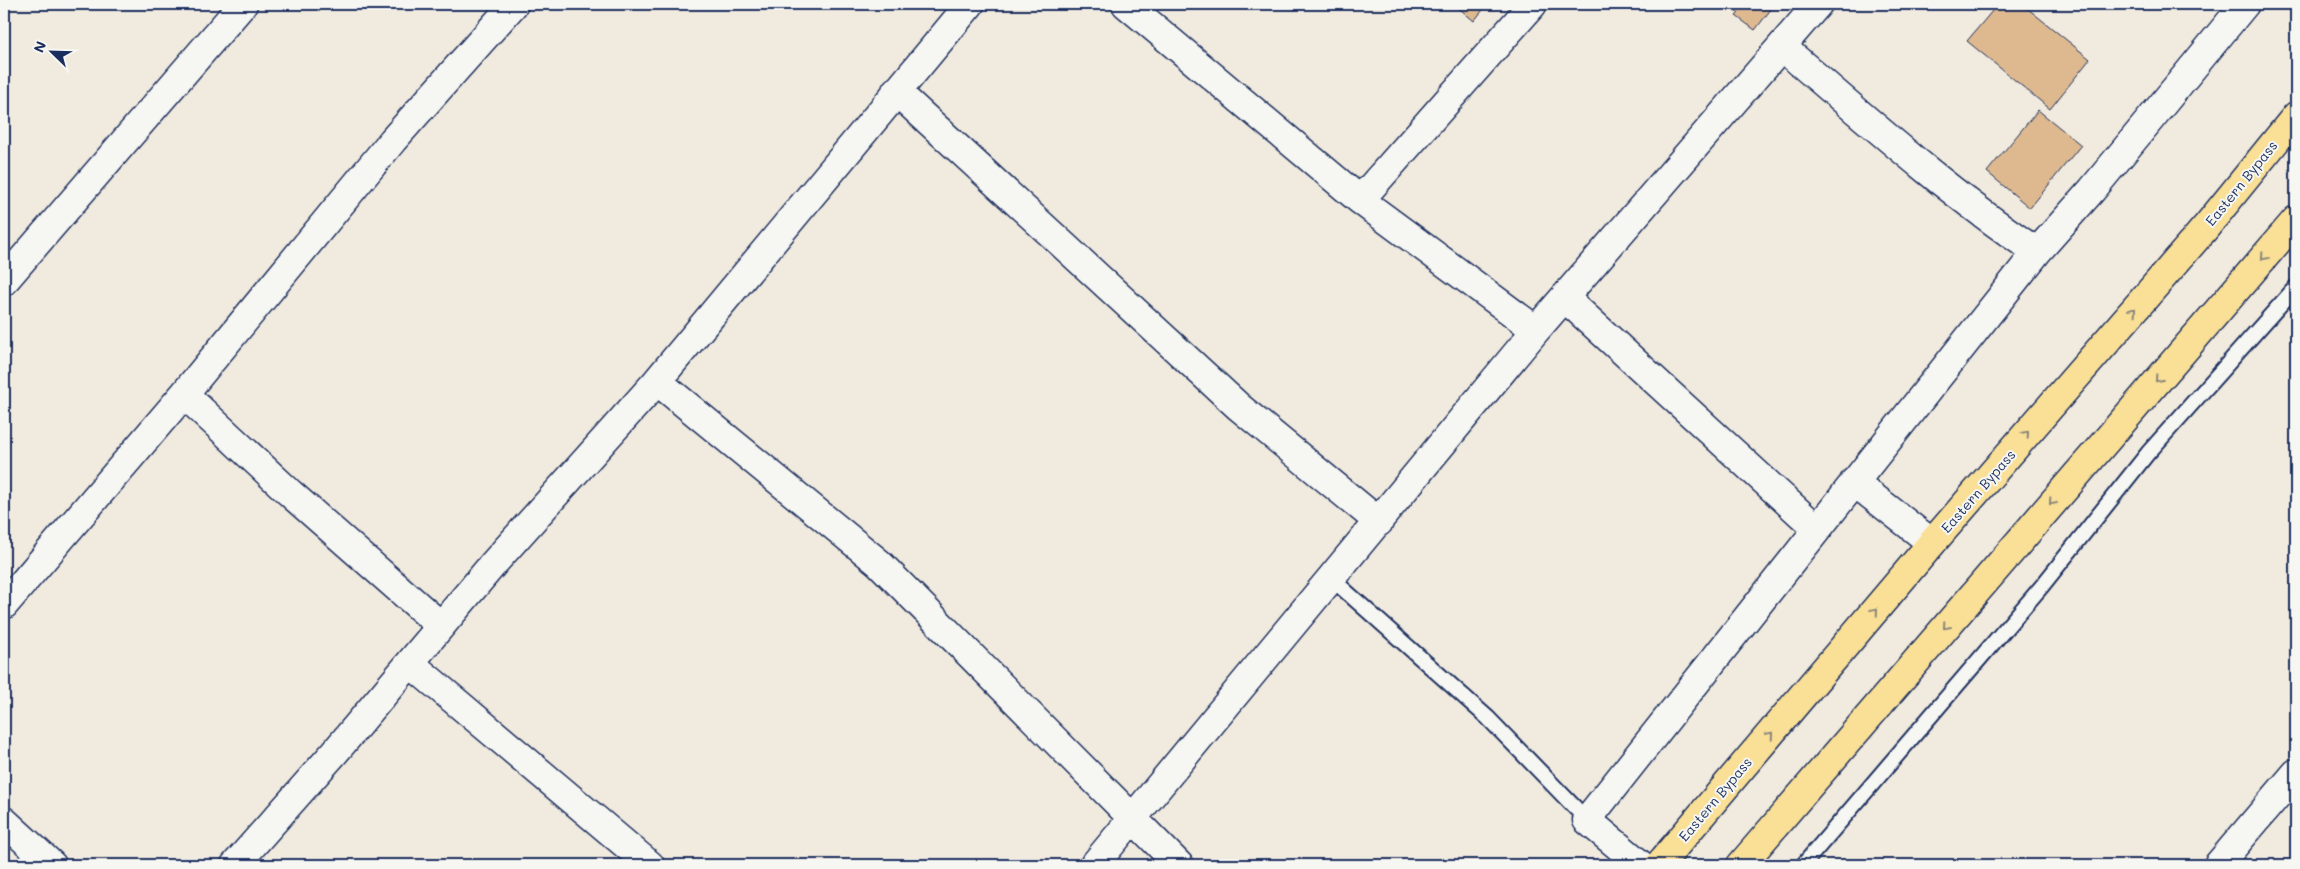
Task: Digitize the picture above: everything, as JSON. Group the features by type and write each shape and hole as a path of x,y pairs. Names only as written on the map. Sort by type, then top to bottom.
{"main road":[{"name":"Eastern Bypass","path":"1659,865 1932,543 2206,227 2296,116"},
{"path":"1741,865 2296,220"}],"street":[{"path":"4,281 243,4"},
{"path":"4,604 184,394 393,140 514,4"},
{"path":"235,865 441,626 657,381 970,4"},
{"path":"1126,4 1360,200 1536,330"},
{"path":"1360,200 1533,4"},
{"path":"1094,865 1536,330 1818,4"},
{"path":"1640,865 1587,820 2037,252 2092,190 2245,4"},
{"path":"1782,47 1885,135 2004,230 2037,252"},
{"path":"896,91 1239,407 1379,522"},
{"path":"1565,298 1817,529"},
{"path":"657,381 879,563 1179,865"},
{"path":"184,394 290,494 441,626"},
{"path":"1854,482 1932,543"},
{"path":"410,663 650,865"},
{"path":"2218,865 2296,773"},
{"path":"4,821 52,865"}],"lane":[{"path":"1803,865 2042,586 2148,453 2296,287"},
{"path":"1332,579 1488,718 1587,820"}],"building":[{"path":"1288,4 1301,4 1295,10"},
{"path":"1454,4 1483,4 1486,6 1474,21"},
{"path":"1727,4 1775,4 1755,30 1736,16 1739,13"},
{"path":"1998,4 2022,4 2090,59 2050,109 1967,41"},
{"path":"2038,110 2081,145 2030,208 1987,172"}]}
